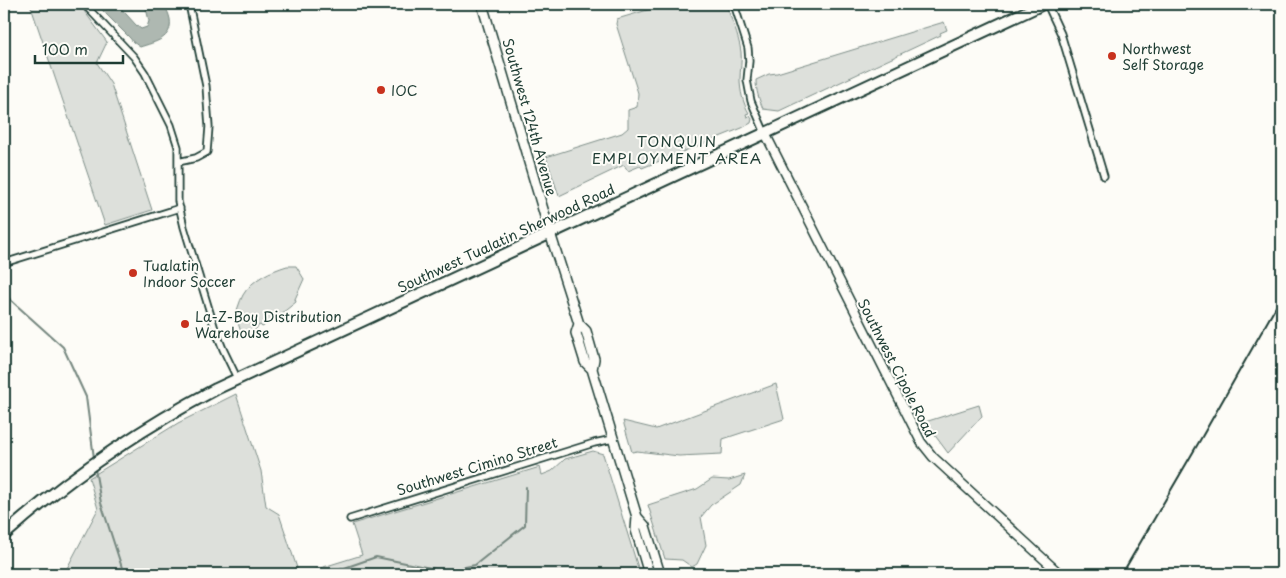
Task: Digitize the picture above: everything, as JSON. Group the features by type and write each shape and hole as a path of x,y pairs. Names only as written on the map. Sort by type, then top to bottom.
{"highway":[{"name":"Southwest Tualatin Sherwood Road","path":"4,535 22,518 110,453 192,402 237,378 1043,4"}],"main road":[{"name":"Southwest 124th Avenue","path":"482,4 579,324 576,333 585,362 592,369 637,517 636,530 649,574"},
{"name":"Southwest 124th Avenue","path":"637,517 645,526 660,574"}],"street":[{"path":"84,4 134,57 145,73 171,125 178,147 178,201 184,227 208,307 223,349 237,378"},
{"path":"178,162 196,158 207,152 210,127 206,86 189,4"},
{"path":"734,4 748,48 747,80 749,95 765,133"},
{"path":"1047,4 1061,34 1104,176"},
{"name":"Southwest Cipole Road","path":"765,133 921,442 933,457 1060,574"},
{"path":"4,263 180,208"},
{"name":"Southwest Cimino Street","path":"350,519 594,443 613,439"}],"shaded area":[{"path":"30,4 79,4 107,42 97,63 111,84 152,210 105,225"},
{"path":"98,4 117,4 141,29 147,27 149,21 145,4 164,4 170,19 169,31 162,39 140,47 133,42"},
{"path":"668,4 726,4 740,46 741,88 749,113 746,114 747,117 750,116 752,119 751,123 642,168 640,166 628,171 624,165 559,196 546,157 622,133 628,128 628,110 637,107 638,93 616,24 617,19"},
{"path":"944,22 947,30 940,33 941,35 779,111 763,109 758,95 756,80 769,74"},
{"path":"287,266 296,266 304,279 295,299 296,302 276,318 264,324 264,326 258,326 250,337 242,335 234,317 243,295 251,284 257,280 268,273"},
{"path":"776,384 784,419 723,439 722,454 679,456 632,452 623,421 656,429"},
{"path":"236,394 261,471 266,506 279,514 299,574 64,574 98,509 89,478 178,423"},
{"path":"979,405 982,416 948,453 925,422"},
{"path":"593,451 603,454 640,574 301,574 362,555 352,524 540,467 542,475 552,471 565,459"},
{"path":"745,475 741,485 711,505 701,517 706,545 697,564 692,567 682,560 665,559 648,505 697,489 712,479 729,480"}],"waterway":[{"path":"4,294 63,347 86,397 94,458"},
{"path":"95,469 101,503 124,574"},
{"path":"327,574 376,557 445,571 475,565 525,525 526,487"}],"railway":[{"path":"1122,574 1282,296"}],"place":[{"name":"Northwest Self Storage","path":"1112,56"},
{"name":"IOC","path":"381,90"},
{"name":"Tualatin Indoor Soccer","path":"133,273"},
{"name":"La-Z-Boy Distribution Warehouse","path":"185,324"}],"district":[{"name":"TONQUIN EMPLOYMENT AREA","path":"677,148"}]}
